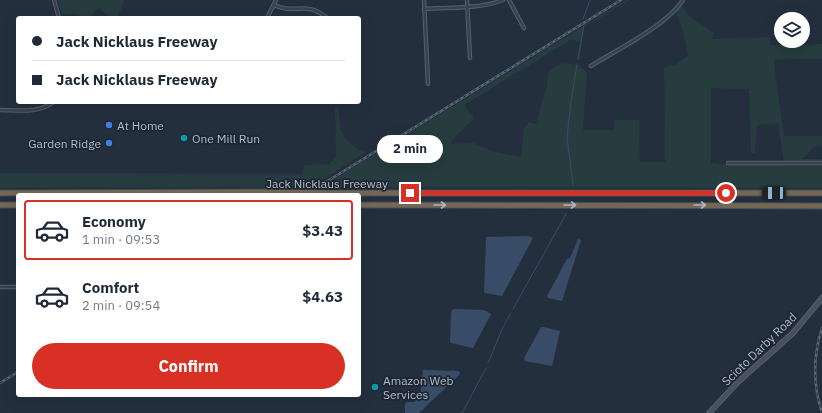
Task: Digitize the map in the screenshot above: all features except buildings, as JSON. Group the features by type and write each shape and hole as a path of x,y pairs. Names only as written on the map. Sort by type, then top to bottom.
{"highway":[{"name":"Jack Nicklaus Freeway","path":"0,193 822,193"},
{"path":"0,205 16,205"},
{"name":"Jack Nicklaus Freeway","path":"361,205 822,206"}],"main road":[{"name":"Scioto Darby Road","path":"710,413 738,382 793,333 822,298"}],"street":[{"path":"54,0 58,16"},
{"path":"268,16 276,0"},
{"path":"424,0 428,84"},
{"path":"467,0 470,58"},
{"path":"424,8 468,6 503,0"},
{"path":"509,0 524,28"},
{"path":"591,66 654,27 669,16 683,0"},
{"path":"274,5 284,9 314,9 325,16"},
{"path":"0,110 36,110 50,104"},
{"path":"728,163 822,163"},
{"path":"0,287 16,287"}],"green space":[{"path":"58,0 125,0 118,16 108,16 98,8 91,16 62,14"},
{"path":"626,0 630,0 584,27 579,60 577,59 580,42 572,39 464,105 474,118 451,141 451,144 474,143 494,152 521,157 524,128 529,122 536,124 547,85 548,74 553,68 564,63 578,65 587,72 583,130 615,130 614,120 639,120 640,162 665,162 664,67 677,64 688,55 683,31 676,12 682,5 688,15 714,33 712,39 770,37 770,45 774,45 774,48 810,48 810,44 822,44 822,59 774,60 784,136 822,136 822,146 813,147 802,159 822,159 822,162 784,162 778,123 757,125 755,153 751,153 749,89 711,88 711,163 822,164 822,188 322,187"},
{"path":"335,107 339,108 340,127 343,134 355,148 366,152 311,187 0,188 0,173 303,174 304,165 329,164 336,157"}],"water":[{"path":"529,236 533,238 502,296 485,293 486,237"},
{"path":"578,239 581,240 562,301 548,298 547,296 567,259 570,258"},
{"path":"452,310 484,310 491,314 473,348 451,343 450,341 451,314"},
{"path":"541,327 560,331 552,366 525,361 524,358"},
{"path":"423,370 459,371 460,374 419,413 405,413 406,402 414,402 420,398"}],"waterway":[{"path":"583,19 590,0"},
{"path":"578,59 584,25"},
{"path":"573,185 567,137 577,65"},
{"path":"513,309 566,214"},
{"path":"488,363 503,327 511,313"},
{"path":"462,413 486,368"}],"railway":[{"path":"308,193 621,0"},
{"path":"822,328 817,349 815,370 817,392 822,413"},
{"path":"0,383 16,373"}],"place":[{"name":"At Home","path":"109,125"},
{"name":"One Mill Run","path":"184,138"},
{"name":"Garden Ridge","path":"109,143"},
{"name":"Amazon Web Services","path":"375,387"}],"route":[{"path":"410,193 726,193"}]}
